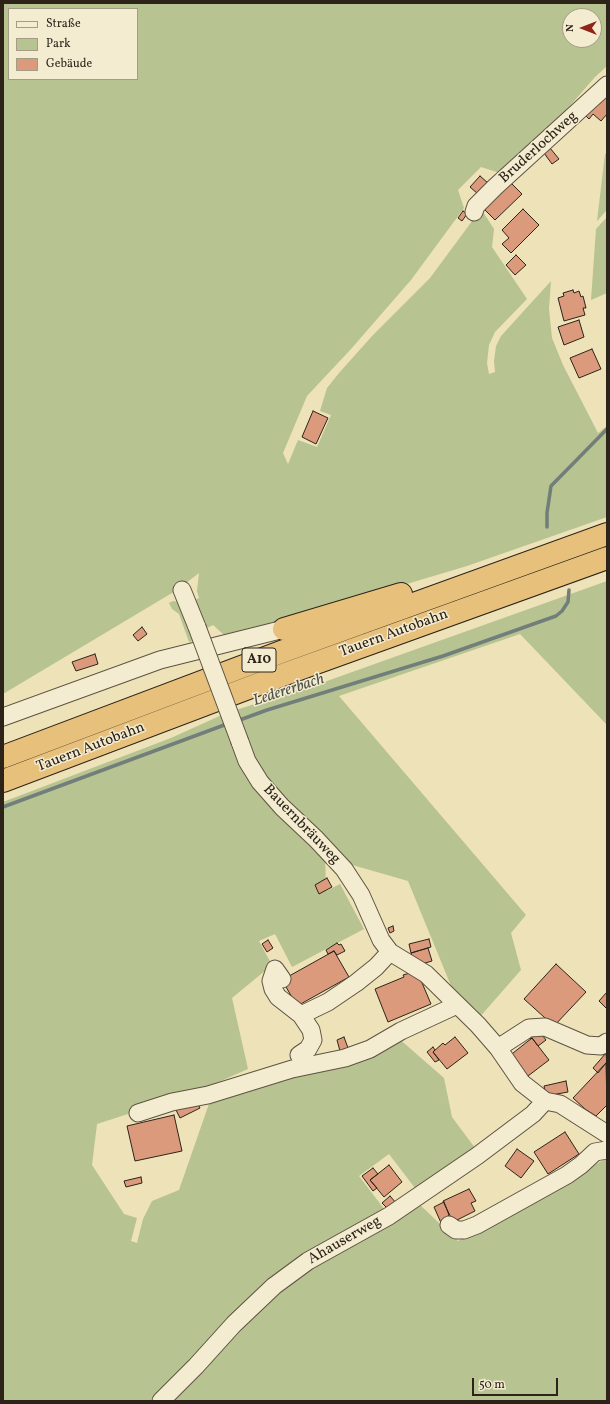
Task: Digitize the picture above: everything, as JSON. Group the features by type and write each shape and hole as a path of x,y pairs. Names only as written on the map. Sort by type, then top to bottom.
{"highway":[{"name":"Tauern Autobahn","path":"3,757 281,652 607,534"},
{"name":"Tauern Autobahn","path":"3,781 288,673 607,558"},
{"path":"284,629 469,573 515,567"}],"street":[{"name":"Bruderlochweg","path":"474,212 476,206 495,187 607,85"},
{"name":"Bauernbräuweg","path":"182,590 247,761 260,782 282,807 316,839 344,869 361,895 381,940 390,952 426,974 478,1025 498,1048 522,1083 545,1100 560,1104 607,1134"},
{"path":"3,717 160,660 284,629"},
{"path":"301,1015 328,1002 350,987 376,967 390,952"},
{"path":"282,979 275,969 271,981 273,989 278,997 301,1015 311,1030 313,1040 308,1049 299,1055"},
{"path":"138,1113 172,1102 208,1095 292,1069 345,1058 370,1049 402,1031 457,1005"},
{"path":"498,1048 529,1028 545,1027 587,1045 601,1046 607,1042"},
{"name":"Ahauserweg","path":"161,1401 196,1366 234,1324 274,1286 308,1261 389,1216 477,1156 533,1114 545,1100"},
{"path":"449,1225 456,1230 464,1230 477,1225 567,1175 595,1152 607,1150"}],"green space":[{"path":"3,3 607,3 607,66 595,77 548,131 500,173 481,167 458,190 464,208 411,280 351,349 307,396 283,453 288,464 298,440 317,447 331,415 320,411 327,388 373,335 430,278 481,209 494,229 492,247 527,299 495,332 489,345 487,363 489,374 495,372 494,361 496,346 501,336 551,281 549,309 552,338 563,365 598,433 607,426 607,517 467,566 286,620 224,635 213,625 207,628 195,600 199,598 197,591 199,573 177,590 3,694"},
{"path":"607,152 607,210 597,221 605,154"},
{"path":"607,217 607,293 591,300 596,229"},
{"path":"607,581 607,725 520,634 339,696 526,915 511,933 521,970 478,1019 456,998 408,881 342,862 255,765 236,710 327,681"},
{"path":"173,601 179,602 196,640 189,642 179,614 172,609 169,603"},
{"path":"224,714 237,750 325,855 326,891 340,884 364,929 292,967 275,934 259,941 272,965 232,998 248,1069 196,1092 97,1124 92,1165 124,1214 137,1218 131,1241 137,1243 143,1219 152,1201 179,1190 211,1098 397,1037 444,1078 452,1117 475,1148 418,1192 389,1154 359,1176 388,1214 301,1262 155,1401 3,1401 3,802 171,738"},
{"path":"607,1158 607,1401 165,1401 298,1273 418,1203 458,1241"}],"building":[{"path":"607,95 607,114 601,121 593,114 589,119 584,114"},
{"path":"550,148 559,159 552,164 544,153"},
{"path":"480,176 488,183 478,194 470,187"},
{"path":"509,181 522,194 495,220 482,207"},
{"path":"523,209 539,225 511,253 502,244 509,238 502,230"},
{"path":"463,211 467,214 462,221 458,218"},
{"path":"516,255 526,265 515,275 506,265"},
{"path":"573,290 574,293 579,291 581,297 583,296 586,308 583,308 585,315 564,321 558,298 564,296 563,293"},
{"path":"579,320 584,337 564,345 558,327"},
{"path":"592,349 601,369 579,378 570,358"},
{"path":"313,411 328,418 316,444 302,437"},
{"path":"142,627 147,634 138,641 133,635"},
{"path":"95,654 98,664 76,671 72,662"},
{"path":"327,878 332,887 319,894 315,885"},
{"path":"393,926 394,931 390,933 388,928"},
{"path":"429,939 431,947 411,953 409,944"},
{"path":"268,940 273,948 267,952 262,944"},
{"path":"337,943 339,945 341,944 345,951 337,955 334,951 328,954 326,950"},
{"path":"428,948 432,961 415,966 411,953"},
{"path":"334,951 349,977 297,1006 282,980"},
{"path":"556,964 586,992 554,1026 524,999"},
{"path":"417,971 431,1004 388,1022 375,989 404,977 403,975"},
{"path":"607,992 607,1009 599,1001"},
{"path":"539,1031 546,1040 538,1046 532,1038 530,1038"},
{"path":"344,1037 348,1048 340,1051 337,1040"},
{"path":"455,1037 468,1053 447,1069 433,1052 443,1043 445,1045"},
{"path":"532,1038 549,1060 524,1079 508,1057"},
{"path":"433,1047 435,1050 433,1052 439,1060 435,1062 427,1052"},
{"path":"606,1053 607,1064 606,1063 598,1073 593,1068"},
{"path":"606,1063 607,1105 596,1116 585,1109 573,1098"},
{"path":"566,1081 568,1092 546,1096 544,1086"},
{"path":"196,1100 200,1108 180,1118 176,1110"},
{"path":"174,1115 182,1151 135,1161 127,1126"},
{"path":"565,1132 579,1154 548,1174 534,1152"},
{"path":"517,1149 534,1161 521,1178 505,1166"},
{"path":"389,1165 402,1182 384,1197 370,1180"},
{"path":"373,1168 378,1174 370,1180 377,1188 373,1191 362,1176"},
{"path":"141,1177 142,1183 126,1187 124,1181"},
{"path":"469,1189 476,1201 471,1203 475,1211 453,1222 443,1201"},
{"path":"390,1196 397,1204 389,1210 382,1203"},
{"path":"444,1202 451,1221 442,1225 434,1207"}],"waterway":[{"name":"Ledererbach","path":"547,527 547,513 551,486 607,429"},
{"name":"Ledererbach","path":"237,721 267,710 443,656 556,616 562,611 568,602 569,590"},
{"name":"Ledererbach","path":"3,807 227,724"}]}
